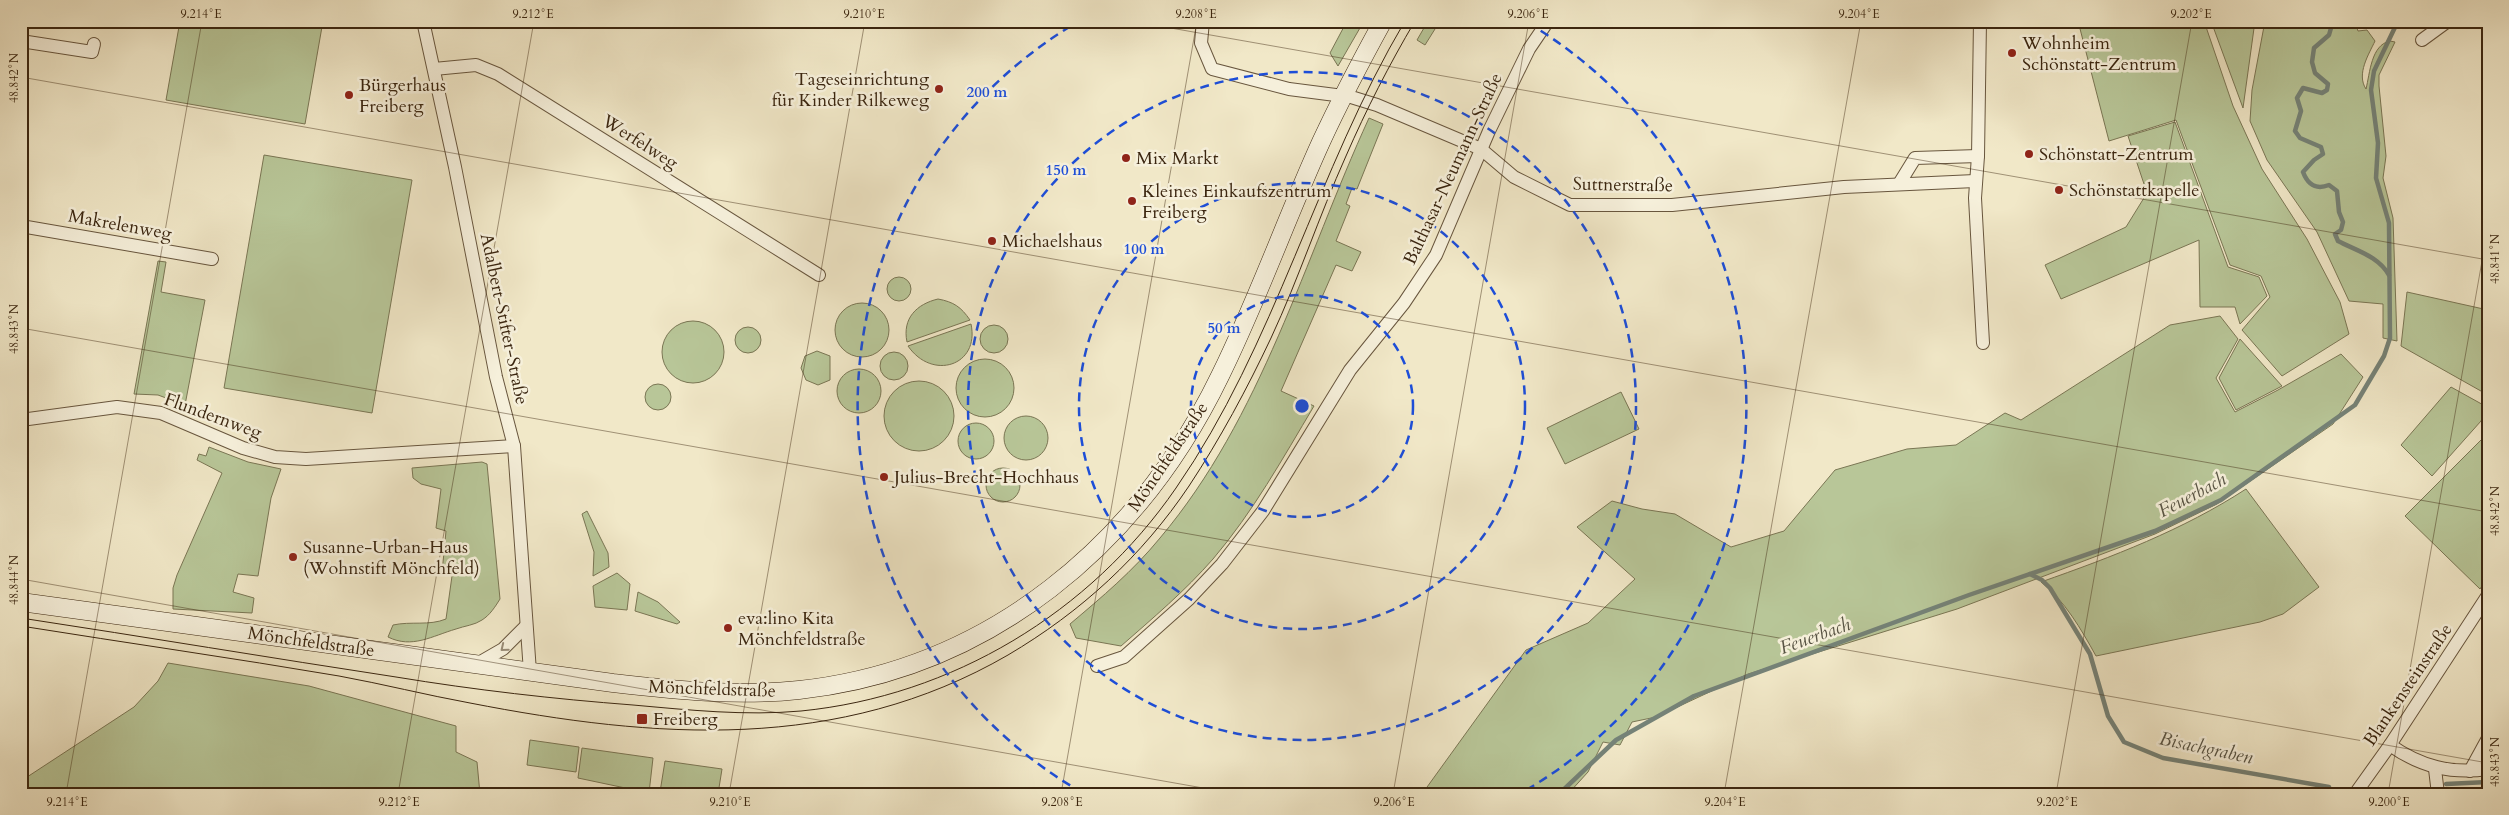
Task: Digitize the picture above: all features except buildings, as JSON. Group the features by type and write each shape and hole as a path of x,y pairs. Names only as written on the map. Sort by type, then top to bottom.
{"main road":[{"name":"Mönchfeldstraße","path":"21,602 530,672 697,692 749,693 800,690 882,674 954,648 1022,610 1062,582 1114,533 1153,485 1180,446 1220,378 1342,96 1383,21"}],"street":[{"name":"Adalbert-Stifter-Straße","path":"423,21 496,377 514,446 530,672"},
{"name":"Suttnerstraße","path":"1203,21 1201,43 1212,69 1290,89 1342,96 1377,105 1481,149 1514,177 1570,205 1672,205 1844,186 1975,181"},
{"name":"Balthasar-Neumann-Straße","path":"1097,666 1124,657 1189,599 1222,564 1263,510 1350,370 1404,303 1436,255 1481,149 1529,49 1548,21"},
{"path":"1980,21 1978,156 1975,181 1983,343"},
{"path":"2422,40 2448,21"},
{"path":"21,41 92,52 94,44"},
{"name":"Werfelweg","path":"434,69 476,65 498,74 819,275"},
{"path":"1899,184 1915,158 1978,156"},
{"name":"Makrelenweg","path":"21,226 212,259"},
{"name":"Flundernweg","path":"21,420 117,407 160,413 243,448 275,456 306,459 514,446"},
{"name":"Blankensteinstraße","path":"2356,794 2488,595"},
{"path":"477,664 503,649 526,626"},
{"path":"2470,772 2488,738"},
{"path":"2390,745 2435,768 2470,772 2488,769"},
{"path":"2435,768 2438,794"}],"green space":[{"path":"180,21 323,21 305,124 166,100"},
{"path":"1347,21 1364,21 1338,66 1330,53"},
{"path":"1428,21 1440,21 1425,45 1417,40"},
{"path":"2078,21 2204,21 2233,106 2262,169 2307,239 2340,302 2349,334 2282,376 2242,330 2270,297 2261,276 2230,265 2176,120 2109,141"},
{"path":"2211,21 2255,21 2243,108"},
{"path":"2265,21 2364,21 2355,23 2358,31 2367,30 2375,41 2363,71 2363,83 2366,89 2375,54 2384,44 2390,41 2395,42 2379,75 2379,86 2386,156 2383,178 2393,218 2397,341 2383,338 2383,304 2349,301 2317,232 2267,160 2250,121 2252,90"},
{"path":"1369,118 1383,124 1357,189 1352,188 1346,204 1350,206 1336,241 1361,252 1352,271 1336,265 1281,391 1314,406 1241,523 1213,559 1180,593 1121,646 1076,638 1070,624 1117,583 1150,550 1196,491 1227,441 1254,389 1278,336"},
{"path":"2175,122 2228,267 2259,277 2267,296 2240,324 2235,307 2200,307 2199,240 2061,299 2045,265 2126,227 2147,193 2128,136"},
{"path":"264,155 412,180 372,413 224,388"},
{"path":"158,261 166,262 161,292 205,300 185,405 158,395 134,394"},
{"path":"899,277 904,278 910,284 910,294 904,300 899,301 894,300 888,294 887,289 888,284 894,278"},
{"path":"2407,292 2488,310 2488,395 2401,346"},
{"path":"938,299 957,306 970,320 907,342 907,326 913,313 924,304"},
{"path":"862,303 872,305 881,311 887,320 889,330 887,340 881,349 872,355 862,357 852,355 843,349 837,340 835,330 837,320 843,311 852,305"},
{"path":"2220,316 2238,339 2216,378 2235,412 2341,354 2363,377 2333,424 2217,504 2155,534 1957,609 1748,674 1656,717 1632,722 1620,745 1603,742 1588,772 1568,794 1422,794 1526,650 1588,623 1635,579 1577,527 1612,501 1642,509 1675,514 1731,547 1784,531 1835,470 1907,449 1956,445 2005,413 2021,420 2170,325"},
{"path":"693,321 705,323 715,330 722,340 724,352 722,364 715,374 705,381 693,383 681,381 671,374 664,364 662,352 664,340 671,330 681,323"},
{"path":"971,324 972,338 968,350 961,359 952,364 929,363 918,357 908,346"},
{"path":"994,325 1004,329 1008,339 1004,349 994,353 984,349 980,339 984,329"},
{"path":"748,327 757,331 761,340 757,349 748,353 739,349 735,340 739,331"},
{"path":"2240,339 2282,386 2236,410 2219,378"},
{"path":"817,351 830,356 830,380 818,385 806,380 801,368 805,356"},
{"path":"894,352 904,356 908,366 904,376 894,380 884,376 880,366 884,356"},
{"path":"979,359 991,359 1006,367 1014,382 1014,394 1006,409 991,417 979,417 964,409 956,394 956,382 964,367"},
{"path":"855,369 863,369 875,375 881,391 875,407 863,413 855,413 843,407 837,395 837,387 843,375"},
{"path":"919,381 932,384 944,391 951,403 954,416 951,429 944,441 932,448 919,451 906,448 894,441 887,429 884,416 887,403 894,391 906,384"},
{"path":"658,384 667,388 671,397 667,406 658,410 649,406 645,397 649,388"},
{"path":"2451,387 2487,407 2481,421 2432,476 2401,445"},
{"path":"1621,392 1639,429 1565,464 1547,428"},
{"path":"1022,416 1030,416 1042,422 1048,438 1042,454 1030,460 1022,460 1010,454 1004,442 1004,434 1010,422"},
{"path":"976,423 989,428 994,441 989,454 976,459 963,454 958,441 963,428"},
{"path":"2488,433 2488,577 2480,589 2405,516"},
{"path":"209,447 248,462 281,469 271,498 258,576 238,574 233,592 254,598 252,613 173,609 173,588 177,575 222,473 197,460 199,454 206,456"},
{"path":"482,462 487,464 500,599 487,616 479,622 414,642 405,642 388,637 393,625 433,622 446,619 452,576 442,573 446,531 436,528 441,489 421,484 413,478 412,468"},
{"path":"1003,468 1010,469 1015,473 1019,478 1019,492 1015,497 1010,501 1003,502 996,501 991,497 987,492 986,485 987,478 991,473 996,469"},
{"path":"2246,489 2319,587 2283,614 2260,622 2096,656 2065,607 2041,582 2146,542 2222,504"},
{"path":"587,511 608,553 609,567 593,576 594,552 582,514"},
{"path":"617,573 630,584 627,610 595,607 593,586"},
{"path":"638,592 658,602 680,622 677,624 635,611"},
{"path":"168,663 309,686 456,726 456,752 477,762 480,794 21,794 21,781 134,707 158,681"},
{"path":"530,740 579,747 576,772 527,765"},
{"path":"582,748 653,758 649,793 578,778"},
{"path":"665,761 722,769 718,794 660,792"}],"waterway":[{"name":"Feuerbach","path":"2333,21 2329,35 2314,48 2312,62 2315,73 2328,84 2327,90 2322,93 2303,88 2297,98 2301,111 2295,131 2300,138 2321,147 2323,154 2314,160 2303,172 2307,180 2316,187 2329,185 2337,191 2339,212 2343,222 2341,230 2335,234 2338,241 2373,259 2389,275"},
{"name":"Feuerbach","path":"1559,794 1616,740 1694,696 1969,595 2155,531 2221,500 2355,405 2384,356 2390,338 2389,223 2376,178 2378,143 2371,90 2374,71 2398,21"},
{"name":"Bisachgraben","path":"2030,574 2042,580 2050,588 2090,654 2108,716 2124,742 2163,758 2329,787"},
{"name":"Bisachgraben","path":"2446,784 2488,782"}],"tram line":[{"path":"21,618 514,694 717,712 801,711 857,702 911,687 963,667 1013,641 1059,610 1102,573 1141,533 1176,488 1211,433 1241,375 1269,317 1346,137 1374,78 1405,21"},
{"path":"21,626 339,676 454,700 539,715 608,724 677,729 745,729 812,723 879,709 944,687 1008,655 1035,638 1085,601 1130,559 1171,512 1222,432 1262,357 1291,293 1327,201 1354,139 1378,88 1415,21"}],"place":[{"name":"Wohnheim Schönstatt-Zentrum","path":"2012,53"},
{"name":"Tageseinrichtung für Kinder Rilkeweg","path":"939,89"},
{"name":"Bürgerhaus Freiberg","path":"349,95"},
{"name":"Schönstatt-Zentrum","path":"2029,154"},
{"name":"Mix Markt","path":"1126,158"},
{"name":"Schönstattkapelle","path":"2059,190"},
{"name":"Kleines Einkaufszentrum Freiberg","path":"1132,201"},
{"name":"Michaelshaus","path":"992,241"},
{"name":"Julius-Brecht-Hochhaus","path":"884,477"},
{"name":"Susanne-Urban-Haus (Wohnstift Mönchfeld)","path":"293,557"},
{"name":"eva:lino Kita Mönchfeldstraße","path":"728,628"},
{"name":"Freiberg","path":"642,719"}]}
